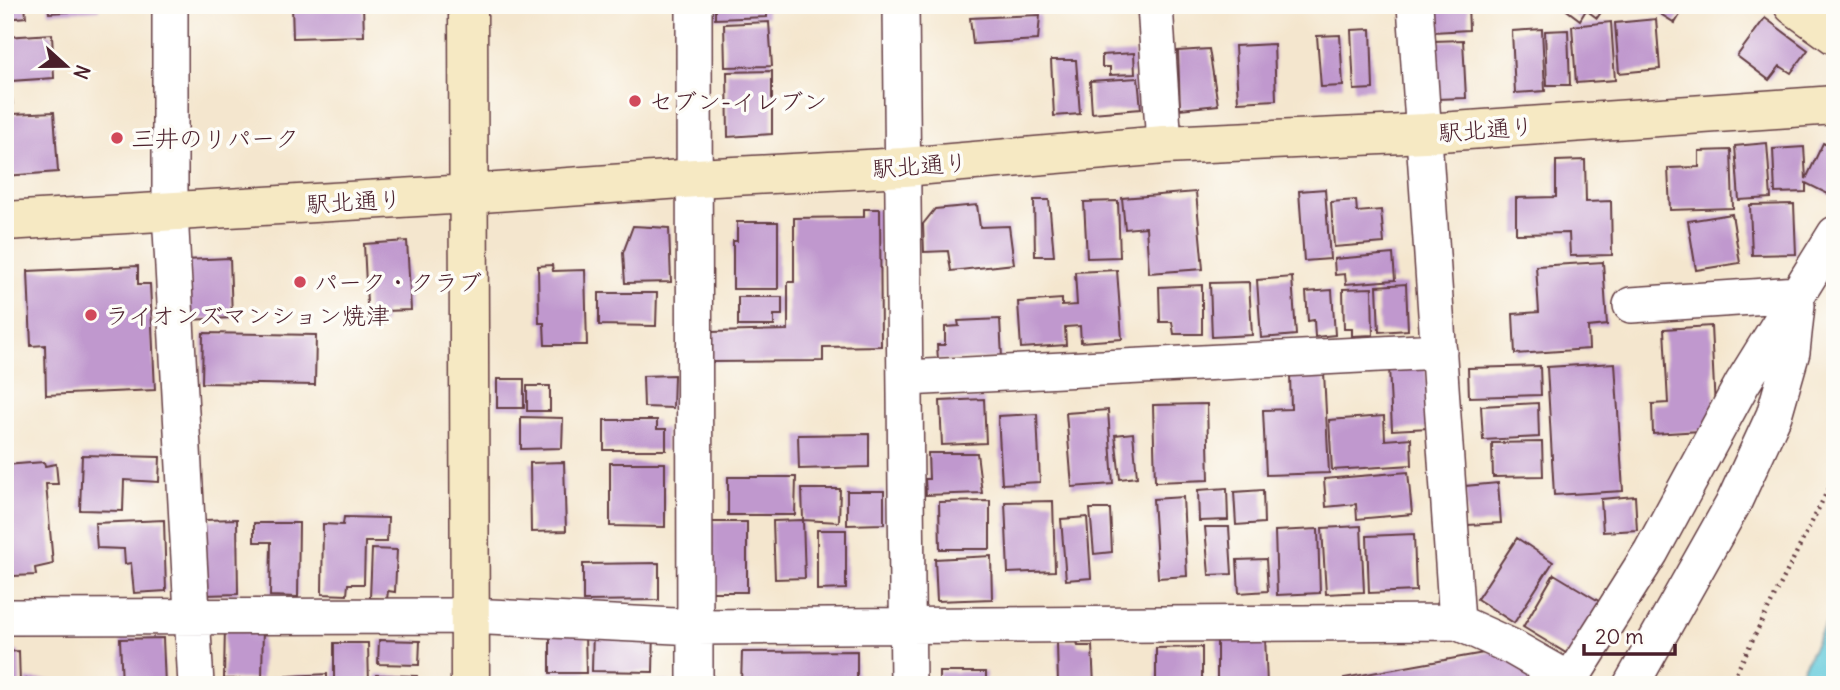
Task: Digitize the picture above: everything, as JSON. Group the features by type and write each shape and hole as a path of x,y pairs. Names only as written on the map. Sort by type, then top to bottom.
{"street":[{"path":"170,5 170,212 196,685"},
{"path":"467,5 470,685"},
{"path":"694,5 695,685"},
{"path":"901,5 908,685"},
{"path":"1155,5 1164,145"},
{"path":"1415,5 1458,622"},
{"path":"1793,5 1835,35"},
{"name":"駅北通り","path":"5,221 904,167 1164,145 1425,133 1835,105"},
{"path":"5,617 469,616 696,627 1458,622 1512,647 1569,682 1651,552 1742,384 1835,234"},
{"path":"1631,305 1798,294"},
{"path":"1631,685 1732,504 1774,415 1792,352 1798,294"},
{"path":"906,378 1439,351"}],"path":[{"path":"1730,685 1835,477"}],"water":[{"path":"1835,606 1835,685 1794,685"}],"building":[{"path":"5,5 25,5 26,17 5,19"},
{"path":"48,5 99,5 99,10 49,13"},
{"path":"292,5 363,5 364,36 293,38"},
{"path":"715,5 767,5 767,17 715,19"},
{"path":"986,5 1021,5 1021,8 986,10"},
{"path":"1468,5 1469,30 1433,32 1432,6"},
{"path":"1560,5 1606,5 1597,18 1586,10 1580,20"},
{"path":"1646,5 1686,5 1675,23"},
{"path":"1040,15 1038,40 973,44 970,18"},
{"path":"1765,18 1808,50 1791,73 1780,66 1769,80 1737,56"},
{"path":"1656,19 1660,69 1619,73 1615,23"},
{"path":"769,22 772,66 725,67 724,24"},
{"path":"1611,22 1615,80 1576,83 1572,26"},
{"path":"1371,29 1373,89 1354,90 1351,30"},
{"path":"1542,29 1545,91 1515,93 1512,31"},
{"path":"1568,30 1570,85 1547,85 1545,31"},
{"path":"52,34 54,78 11,81 13,114 54,112 58,172 5,176 5,37"},
{"path":"1340,35 1343,86 1321,87 1317,36"},
{"path":"1463,40 1466,98 1435,99 1433,41"},
{"path":"1274,44 1276,100 1238,102 1235,46"},
{"path":"1209,49 1218,105 1180,109 1178,51"},
{"path":"1134,53 1135,74 1110,75 1110,67 1102,67 1102,55"},
{"path":"1051,60 1076,60 1080,114 1054,116"},
{"path":"772,71 772,134 728,137 727,72"},
{"path":"1138,78 1141,109 1092,113 1090,81"},
{"path":"1767,143 1771,198 1739,200 1735,146"},
{"path":"1823,143 1835,149 1834,197 1806,183 1806,192 1775,193 1773,149 1804,147 1806,179"},
{"path":"1731,150 1733,208 1670,210 1668,168 1699,167 1699,151"},
{"path":"1585,160 1586,202 1611,201 1612,255 1570,256 1569,233 1516,234 1516,198 1556,197 1556,161"},
{"path":"1325,189 1330,259 1304,261 1299,191"},
{"path":"1196,192 1203,269 1149,273 1146,227 1125,229 1122,198"},
{"path":"1034,200 1049,200 1054,256 1035,256"},
{"path":"1356,200 1357,212 1381,210 1384,243 1334,247 1331,202"},
{"path":"1118,201 1120,257 1087,258 1084,202"},
{"path":"1794,204 1796,254 1752,255 1750,205"},
{"path":"977,205 980,227 1009,226 1014,264 951,271 948,251 924,252 923,224 935,209"},
{"path":"864,209 880,209 881,346 823,347 823,361 710,362 710,332 788,330 788,282 794,282 794,218 864,217"},
{"path":"1732,214 1740,263 1696,270 1688,221"},
{"path":"737,222 778,222 778,289 733,289 733,241 737,241"},
{"path":"633,226 669,228 671,282 625,283 623,253"},
{"path":"407,241 411,310 385,311 385,323 368,324 364,244"},
{"path":"1393,254 1395,280 1346,284 1345,274 1335,275 1334,259"},
{"path":"230,258 232,318 186,320 184,260"},
{"path":"1603,262 1607,325 1588,327 1589,349 1515,354 1513,314 1539,312 1536,266"},
{"path":"552,265 553,271 585,270 587,345 545,345 544,323 539,323 538,266"},
{"name":"ライオンズマンション焼津","path":"138,266 138,284 150,284 155,390 46,395 45,345 31,346 28,271"},
{"path":"1117,270 1122,339 1081,342 1080,326 1065,327 1066,345 1021,348 1018,302 1062,299 1062,306 1077,305 1075,272"},
{"path":"5,275 10,281 11,297 5,306"},
{"path":"1292,277 1296,335 1261,338 1257,280"},
{"path":"1249,282 1252,335 1212,337 1210,283"},
{"path":"1406,284 1408,330 1379,332 1377,286"},
{"path":"1202,285 1202,334 1174,334 1172,322 1160,322 1159,287"},
{"path":"1372,288 1373,335 1352,336 1352,329 1344,329 1343,289"},
{"path":"1332,290 1335,335 1315,337 1314,320 1308,321 1306,292"},
{"path":"599,293 657,293 656,326 599,325"},
{"path":"738,297 782,297 782,315 774,315 774,326 738,326"},
{"path":"1000,319 1002,358 938,360 937,345 945,345 945,327 959,326 958,321"},
{"path":"1711,326 1716,430 1653,434 1652,404 1668,403 1664,329"},
{"path":"203,333 316,335 315,385 202,383"},
{"path":"1615,363 1623,491 1554,495 1547,367"},
{"path":"1426,364 1429,428 1392,430 1389,366"},
{"path":"1540,366 1541,395 1469,397 1468,368"},
{"path":"1324,372 1329,473 1266,475 1263,410 1291,409 1290,374"},
{"path":"674,375 673,408 644,407 643,376"},
{"path":"497,379 524,379 524,408 497,408"},
{"path":"527,386 550,386 550,411 527,411"},
{"path":"984,399 986,443 942,445 940,401"},
{"path":"1538,403 1539,437 1483,440 1481,406"},
{"path":"1207,404 1209,480 1155,482 1153,405"},
{"path":"1108,410 1113,484 1072,487 1066,413"},
{"path":"1037,414 1040,482 1002,484 998,416"},
{"path":"1384,416 1385,440 1411,438 1412,465 1332,470 1329,420"},
{"path":"521,417 563,418 562,448 521,449"},
{"path":"604,420 657,420 657,429 666,429 666,450 604,450"},
{"path":"1133,433 1137,477 1120,479 1115,435"},
{"path":"869,434 869,467 799,469 798,435"},
{"path":"1542,442 1543,476 1493,477 1492,443"},
{"path":"928,453 977,453 982,493 926,495 925,479 929,479"},
{"path":"82,455 160,457 159,482 124,480 123,511 80,510"},
{"path":"44,462 45,466 56,464 58,484 46,484 53,564 35,568 36,575 13,576 10,564 5,565 5,465"},
{"path":"564,462 566,531 531,532 530,463"},
{"path":"610,463 665,463 665,527 610,526"},
{"path":"1408,472 1412,514 1357,519 1356,504 1326,507 1324,479"},
{"path":"728,477 796,477 795,515 728,515"},
{"path":"1498,483 1501,523 1468,525 1465,486"},
{"path":"1227,488 1228,520 1199,521 1198,490"},
{"path":"802,489 840,489 839,522 803,520"},
{"path":"1263,490 1264,523 1236,525 1234,492"},
{"path":"847,491 884,491 884,524 847,525"},
{"path":"1635,496 1637,530 1603,532 1601,499"},
{"path":"1183,497 1187,576 1158,578 1153,499"},
{"path":"990,501 990,549 940,549 939,502"},
{"path":"1053,501 1055,571 1008,573 1005,502"},
{"path":"1090,509 1110,509 1112,552 1094,554"},
{"path":"344,517 388,518 387,542 365,542 364,584 348,584 347,595 322,594 323,524 343,525"},
{"path":"1087,517 1091,578 1066,580 1061,519"},
{"path":"237,519 238,594 205,595 204,520"},
{"path":"164,520 166,591 134,593 131,563 125,564 124,549 97,548 95,523"},
{"path":"803,520 805,578 775,579 773,521"},
{"path":"708,522 747,522 747,592 708,592"},
{"path":"254,523 299,523 298,597 270,596 271,542 254,542"},
{"path":"1361,526 1364,592 1326,594 1322,528"},
{"path":"1205,527 1229,527 1232,574 1209,575"},
{"path":"1318,529 1320,593 1277,595 1275,531"},
{"path":"817,530 846,530 846,589 817,590"},
{"path":"1414,534 1416,591 1369,593 1367,536"},
{"path":"1517,538 1553,562 1514,623 1477,599"},
{"path":"372,549 397,550 395,592 388,591 387,599 370,598"},
{"path":"991,556 992,599 937,601 935,559"},
{"path":"1266,559 1268,591 1239,593 1237,560"},
{"path":"659,563 659,600 583,601 583,564"},
{"path":"1554,574 1602,603 1571,656 1523,627"},
{"path":"225,624 263,625 262,679 224,679"},
{"path":"593,628 654,629 653,672 592,671"},
{"path":"550,634 585,634 586,673 550,673"},
{"path":"1265,636 1267,685 1217,685 1217,639"},
{"path":"163,638 165,685 122,685 120,639"},
{"path":"379,640 420,641 419,665 378,664"},
{"path":"1077,641 1078,646 1092,646 1094,685 1058,685 1057,642"},
{"path":"334,643 368,643 369,685 334,685"},
{"path":"1523,646 1532,685 1345,685 1344,678"},
{"path":"1202,647 1202,685 1156,685 1156,648"},
{"path":"19,651 20,685 5,685 5,652"},
{"path":"857,651 857,685 741,685 742,652"},
{"path":"939,672 986,672 986,685 939,685"},
{"path":"327,674 327,685 272,685 271,677"},
{"path":"376,675 417,676 417,685 376,685"},
{"path":"27,679 56,680 55,685 26,685"},
{"path":"586,681 670,681 670,685 586,685"}],"place":[{"name":"セブン-イレブン","path":"635,101"},
{"name":"三井のリパーク","path":"117,138"},
{"name":"パーク・クラブ","path":"300,282"},
{"name":"ライオンズマンション焼津","path":"91,315"}]}
